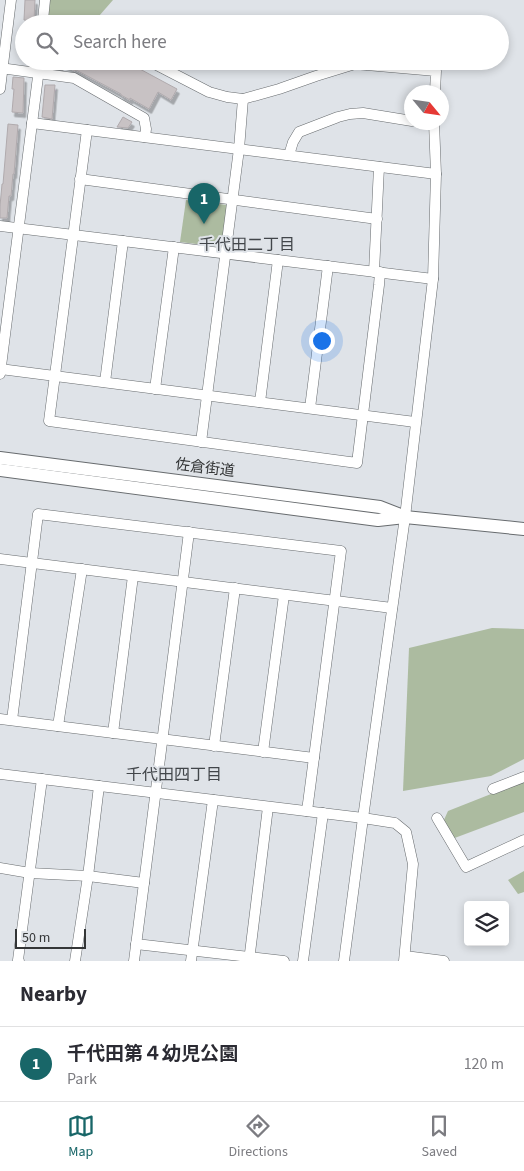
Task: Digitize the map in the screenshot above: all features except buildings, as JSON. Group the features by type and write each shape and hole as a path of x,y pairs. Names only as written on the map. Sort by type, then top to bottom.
{"main road":[{"name":"佐倉街道","path":"0,458 380,507 405,517"},
{"name":"佐倉街道","path":"0,470 378,520 405,517 522,531"}],"street":[{"path":"0,89 1,68 11,0"},
{"path":"44,15 45,0"},
{"path":"1,68 15,70"},
{"path":"20,70 74,78 144,118 145,137"},
{"path":"166,70 209,92 243,99 336,70"},
{"path":"424,70 436,71 435,85"},
{"path":"38,72 0,371 105,382 416,422"},
{"path":"201,442 239,149 243,99"},
{"path":"289,155 292,142 299,132 338,117 363,113 404,120"},
{"path":"32,123 436,174"},
{"path":"86,130 49,421 357,463 380,285 377,272 379,167"},
{"path":"344,961 405,517 433,279 436,174 432,130"},
{"path":"80,179 377,219"},
{"path":"0,226 433,279"},
{"path":"105,382 123,241"},
{"path":"156,389 174,247"},
{"path":"260,402 278,260"},
{"path":"310,408 328,266"},
{"path":"12,720 38,514 341,551 307,811"},
{"path":"134,961 189,532"},
{"path":"0,559 392,608"},
{"path":"58,726 82,569"},
{"path":"113,733 133,576"},
{"path":"214,746 234,588"},
{"path":"263,752 284,595"},
{"path":"0,719 314,758"},
{"path":"0,774 395,823 406,832 413,864 404,958 444,961"},
{"path":"493,790 524,778"},
{"path":"19,961 42,779"},
{"path":"75,961 99,786"},
{"path":"192,956 213,800"},
{"path":"249,959 268,806"},
{"path":"303,961 323,813"},
{"path":"437,818 466,867 524,840"},
{"path":"0,868 30,873 88,876 144,883"},
{"path":"136,944 192,956 284,961"}],"green space":[{"path":"45,0 113,0 100,15 44,15"},
{"path":"186,200 227,205 221,247 180,242"},
{"path":"492,628 524,629 524,759 491,776 403,791 409,648"},
{"path":"524,781 524,812 452,839 443,822 448,811"},
{"path":"524,871 524,892 518,894 508,880"}],"place":[{"name":"千代田第４幼児公園","path":"204,224"}],"district":[{"name":"千代田二丁目","path":"247,245"},
{"name":"千代田四丁目","path":"174,775"}]}
